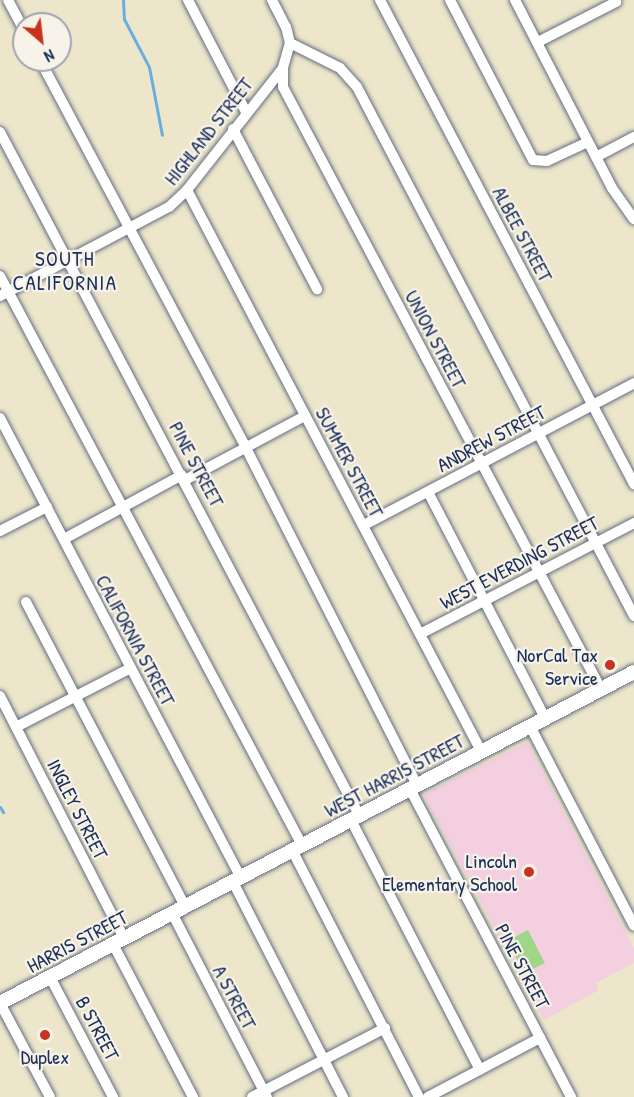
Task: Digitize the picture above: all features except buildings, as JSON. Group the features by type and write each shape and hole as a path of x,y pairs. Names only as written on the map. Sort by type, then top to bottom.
{"main road":[{"name":"WEST HARRIS STREET","path":"172,913 634,672"},
{"name":"HARRIS STREET","path":"0,1003 172,913"}],"street":[{"path":"188,0 246,112"},
{"name":"ALBEE STREET","path":"380,0 634,484"},
{"path":"450,0 533,160 547,160 588,142"},
{"path":"515,0 612,188 634,219"},
{"path":"276,1 290,43 340,68 357,87 634,616"},
{"path":"538,42 616,2"},
{"name":"UNION STREET","path":"290,43 283,68 283,87 601,689"},
{"name":"HIGHLAND STREET","path":"4,294 170,207 187,190 246,112 283,68"},
{"path":"46,72 127,228"},
{"path":"233,129 317,289"},
{"name":"PINE STREET","path":"0,132 184,478 480,1070"},
{"path":"596,156 634,136"},
{"name":"SUMMER STREET","path":"187,190 481,751"},
{"name":"PINE STREET","path":"127,228 246,448 413,787 570,1097"},
{"path":"0,276 4,294 124,507 297,848 419,1097"},
{"name":"ANDREW STREET","path":"364,525 634,383"},
{"path":"64,539 305,416"},
{"name":"CALIFORNIA STREET","path":"0,418 130,668 343,1097"},
{"path":"428,492 545,718"},
{"path":"0,531 47,507"},
{"name":"WEST EVERDING STREET","path":"420,634 634,523"},
{"path":"26,602 185,906"},
{"path":"16,727 130,668"},
{"name":"INGLEY STREET","path":"0,696 193,1097"},
{"path":"530,726 634,926"},
{"name":"A STREET","path":"172,913 265,1094"},
{"name":"B STREET","path":"50,976 113,1097"},
{"path":"0,1003 50,1097"},
{"path":"252,1097 265,1094 324,1059 385,1028"},
{"path":"428,1097 540,1038"}],"shaded area":[{"name":"Lincoln Elementary School","path":"527,742 634,948 634,963 596,983 599,990 544,1020 424,796"}],"green space":[{"path":"528,930 545,963 524,973 508,940"}],"waterway":[{"path":"123,0 124,19 149,67 162,135"},
{"path":"0,807 3,812"}],"place":[{"name":"NorCal Tax Service","path":"610,665"},
{"name":"Lincoln Elementary School","path":"529,872"},
{"name":"Duplex","path":"45,1035"}],"district":[{"name":"SOUTH CALIFORNIA","path":"65,271"}]}
